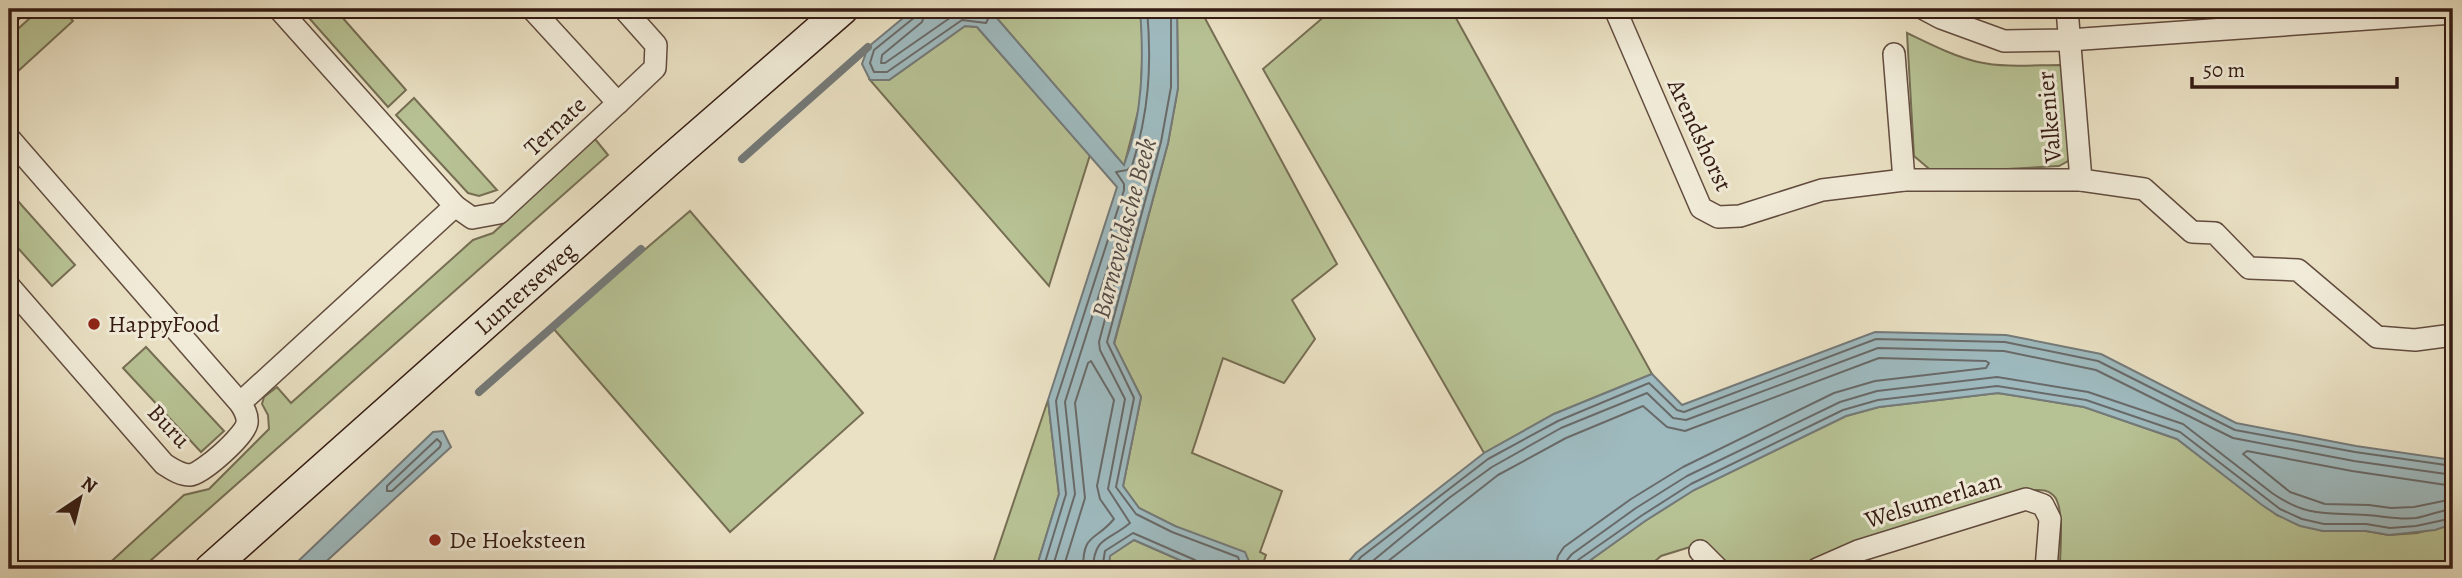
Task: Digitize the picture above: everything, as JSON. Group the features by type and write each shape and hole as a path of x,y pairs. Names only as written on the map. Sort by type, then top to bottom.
{"main road":[{"name":"Lunterseweg","path":"210,569 665,164 844,9"}],"street":[{"path":"9,13 14,9"},
{"path":"9,138 240,403 455,206 279,9"},
{"name":"Ternate","path":"455,206 472,218 499,213 618,103 532,9"},
{"path":"618,103 654,68 656,45 624,9"},
{"name":"Arendshorst","path":"1615,9 1701,208 1718,217 1740,216 1822,190 1904,180 2081,180"},
{"path":"1924,9 2004,41 2069,40 2453,13"},
{"name":"Valkenier","path":"2067,9 2081,180 2144,188 2192,232 2215,233 2249,268 2298,270 2377,337 2415,340 2453,335"},
{"path":"1894,54 1904,180"},
{"name":"Buru","path":"9,286 164,464 176,472 188,475 199,473 242,434 247,425 247,415 240,403"},
{"name":"Welsumerlaan","path":"1817,569 1858,551 2026,499 2043,505 2050,519 2046,569"},
{"path":"1700,551 1718,569"}],"green space":[{"path":"40,9 62,9 73,21 16,73 9,65 9,37"},
{"path":"301,9 335,9 406,90 388,107"},
{"path":"989,9 1140,9 1143,44 1140,104 1124,166"},
{"path":"1177,9 1200,9 1337,264 1292,300 1315,339 1284,383 1223,358 1192,453 1282,491 1260,552 1266,555 1261,569 1248,569 1250,564 1139,508 1123,486 1141,397 1114,344 1168,143 1178,88"},
{"path":"1333,9 1451,9 1652,374 1554,414 1484,453 1263,69"},
{"path":"965,26 977,27 1090,155 1049,286 870,80 889,80"},
{"path":"1907,33 1978,62 2009,66 2061,65 2071,154 2068,161 2059,166 1934,173 1914,156"},
{"path":"414,98 497,190 479,196 468,193 396,115"},
{"path":"595,139 608,155 141,569 103,569 184,495 209,489 269,429 268,415 262,404 264,397 277,387 291,403 473,240 493,233"},
{"path":"9,191 75,265 52,286 9,238"},
{"path":"690,211 863,413 730,532 553,328"},
{"path":"146,347 224,431 201,452 123,368"},
{"path":"1998,393 2084,407 2177,439 2277,515 2323,531 2366,531 2389,535 2417,533 2453,524 2453,569 2101,569 2060,565 2061,528 2057,500 2046,491 2032,490 1861,540 1801,569 1729,569 1703,543 1661,556 1646,569 1578,569 1694,490 1846,416 1879,407"},
{"path":"1048,400 1059,494 1036,569 991,569"},
{"path":"1134,540 1200,569 1109,569 1109,556"}],"water":[{"name":"Barneveldsche Beek","path":"914,9 989,9 1124,165 1135,127 1141,88 1140,9 1177,9 1178,88 1168,143 1114,343 1141,397 1123,486 1139,508 1175,526 1245,552 1250,564 1248,569 1200,569 1134,540 1110,556 1109,569 1036,569 1059,494 1048,400 1117,187 977,27 965,26 889,80 870,80 862,64 868,47"},
{"path":"1875,332 2006,335 2101,354 2236,423 2356,446 2453,460 2453,524 2435,530 2389,535 2366,531 2323,531 2300,526 2262,505 2177,439 2084,407 1998,393 1879,407 1846,416 1694,490 1578,569 1342,569 1356,553 1484,453 1554,414 1652,374 1682,405"},
{"path":"443,431 451,447 318,569 290,569 433,432"}],"waterway":[{"path":"742,159 868,47"},
{"path":"479,392 641,249"}],"place":[{"name":"HappyFood","path":"94,324"},
{"name":"De Hoeksteen","path":"435,540"}]}
